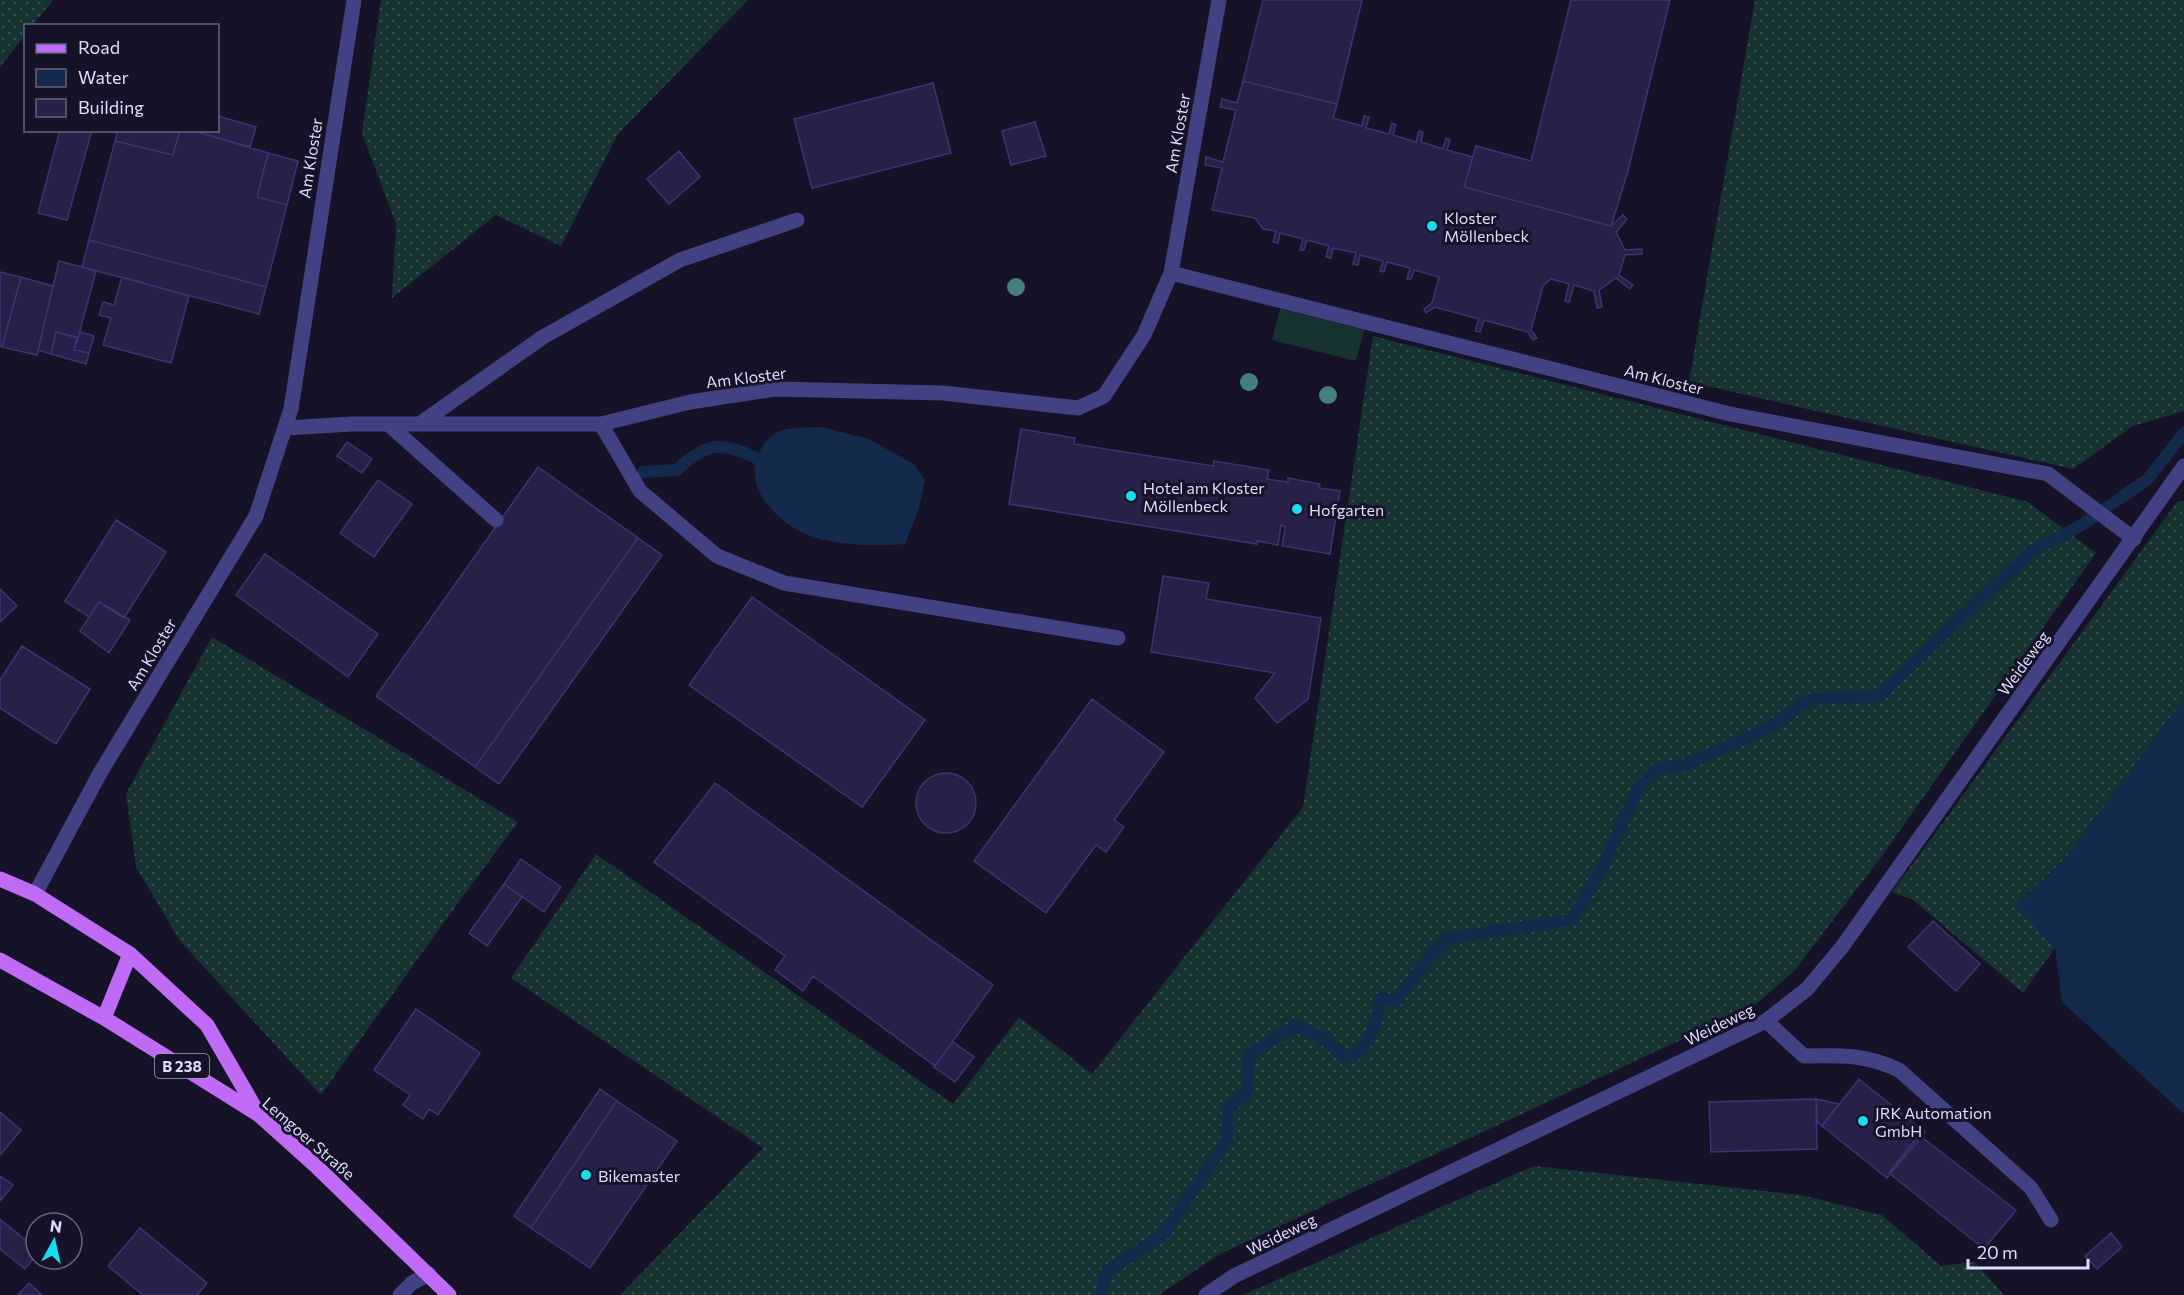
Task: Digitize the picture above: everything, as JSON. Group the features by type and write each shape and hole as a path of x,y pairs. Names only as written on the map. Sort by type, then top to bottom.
{"main road":[{"path":"0,879 35,894 130,954 207,1025 259,1115"},
{"path":"104,1018 130,954"},
{"name":"Lemgoer Straße","path":"0,960 104,1018 259,1115 449,1295"}],"street":[{"name":"Am Kloster","path":"35,894 100,773 256,516 286,428 354,0"},
{"name":"Am Kloster","path":"286,428 421,423 601,424 690,402 774,389 944,393 1078,408 1104,396 1144,335 1171,273 1219,0"},
{"path":"421,423 543,337 680,260 797,220"},
{"name":"Am Kloster","path":"1171,273 1730,414 2048,474 2134,538"},
{"path":"388,424 496,520"},
{"path":"601,424 640,491 717,556 784,583 1118,638"},
{"name":"Weideweg","path":"1206,1295 1234,1276 1766,1022 1807,989 1842,947 2184,466"},
{"path":"1766,1022 1804,1056 1849,1055 1875,1059 1899,1070 2031,1188 2050,1220"},
{"path":"400,1295 412,1283 429,1274"}],"green space":[{"path":"0,0 53,0 34,24 24,24 24,36 0,67"},
{"path":"381,0 748,0 618,134 561,246 496,215 392,298 396,224 362,133"},
{"path":"1755,0 2184,0 2184,411 2133,426 2073,469 1689,382"},
{"path":"1280,309 1364,330 1356,361 1272,340"},
{"path":"1373,336 2028,502 2096,553 1879,860 1795,970 1754,1006 1218,1255 1159,1295 620,1295 763,1148 511,978 596,854 953,1104 1019,1017 1092,1074 1303,807"},
{"path":"2184,501 2184,699 2065,859 2016,905 2055,948 2023,993 1912,899 1892,892 2177,502"},
{"path":"212,637 518,822 321,1095 180,941 136,867 126,794"},
{"path":"1534,1166 1801,1195 1882,1215 1941,1266 1975,1262 2004,1295 1243,1295"}],"water":[{"path":"821,427 869,439 915,465 925,481 918,511 905,544 863,545 819,539 794,528 767,504 756,484 755,472 756,461 764,444 774,434 785,429"},
{"path":"2184,699 2184,1114 2062,1002 2055,948 2015,906 2065,859"}],"building":[{"path":"1263,0 1362,0 1337,104 1243,81"},
{"path":"1571,0 1670,0 1628,171 1611,226 1464,187 1476,146 1531,161"},
{"path":"1243,81 1337,104 1333,118 1362,126 1364,116 1369,117 1366,128 1389,134 1392,123 1396,125 1393,135 1416,142 1419,131 1423,132 1421,142 1443,149 1446,138 1450,140 1447,150 1473,157 1464,187 1611,226 1623,215 1627,219 1616,232 1625,250 1642,249 1642,254 1625,255 1619,275 1633,285 1630,289 1616,278 1599,290 1602,307 1597,308 1594,291 1574,285 1569,302 1565,301 1569,284 1551,279 1543,286 1531,330 1537,338 1533,340 1528,332 1484,320 1480,332 1475,331 1479,319 1435,307 1426,313 1424,309 1432,303 1439,277 1414,270 1411,279 1407,279 1410,268 1387,262 1384,272 1380,271 1383,261 1360,255 1358,265 1353,264 1356,253 1333,248 1331,258 1326,257 1329,246 1307,240 1304,250 1300,250 1303,239 1280,233 1278,243 1273,242 1276,231 1263,229 1255,218 1212,210 1222,168 1205,165 1206,157 1223,162 1236,110 1220,107 1222,99 1237,103"},
{"path":"933,83 951,153 812,188 794,119"},
{"path":"219,116 256,127 250,147 198,132 219,132"},
{"path":"1035,122 1046,156 1011,165 1002,131"},
{"path":"59,132 91,132 67,220 38,213"},
{"path":"114,132 179,132 173,155 115,141 117,133"},
{"path":"179,132 197,132 268,153 257,197 287,205 266,287 89,240 115,141 173,155"},
{"path":"679,151 700,177 669,204 647,179"},
{"path":"268,153 298,161 287,205 257,197"},
{"path":"89,240 266,287 259,314 82,267"},
{"path":"59,261 96,271 78,338 56,332 51,354 38,350"},
{"path":"0,272 21,277 2,347 0,346"},
{"path":"21,277 53,286 37,355 2,347"},
{"path":"122,277 189,296 171,363 103,345 111,318 99,315 103,302 114,305"},
{"path":"56,332 77,337 74,350 89,353 86,364 51,354"},
{"path":"80,332 94,336 89,353 74,350"},
{"path":"1021,429 1075,438 1074,444 1213,466 1214,461 1269,470 1267,479 1288,482 1288,478 1320,484 1319,488 1340,491 1330,554 1282,546 1285,527 1281,525 1278,545 1257,541 1257,544 1009,504"},
{"path":"347,442 372,459 362,473 337,456"},
{"path":"538,467 638,538 475,767 376,696"},
{"path":"378,480 412,504 374,557 340,533"},
{"path":"116,520 166,552 124,618 99,602 89,617 65,601"},
{"path":"638,538 662,555 499,784 475,767"},
{"path":"265,554 378,634 348,677 236,595"},
{"path":"1163,576 1209,583 1206,599 1321,618 1308,699 1277,723 1255,698 1275,673 1151,652"},
{"path":"0,589 17,606 0,622"},
{"path":"752,597 925,720 862,807 689,685"},
{"path":"99,602 130,620 109,653 80,631"},
{"path":"22,646 90,689 56,744 0,708 0,680"},
{"path":"1092,699 1164,752 1114,820 1124,827 1106,852 1096,845 1046,913 974,861"},
{"path":"946,773 967,782 976,803 967,824 946,833 925,824 916,803 925,782"},
{"path":"715,783 993,985 935,1066 813,976 803,991 775,970 785,956 654,862"},
{"path":"521,859 561,887 544,912 504,884"},
{"path":"504,884 522,897 487,946 469,933"},
{"path":"1933,921 1980,964 1956,991 1908,947"},
{"path":"416,1009 480,1053 438,1115 429,1109 423,1119 403,1105 410,1095 374,1070"},
{"path":"953,1042 974,1057 955,1082 934,1067"},
{"path":"1859,1079 1925,1132 1887,1178 1822,1126"},
{"path":"600,1089 617,1101 531,1228 514,1216"},
{"path":"1816,1099 1817,1149 1711,1152 1709,1102"},
{"path":"1816,1099 1839,1104 1822,1126 1817,1122"},
{"path":"617,1101 677,1141 590,1268 531,1228"},
{"path":"0,1112 21,1130 0,1155"},
{"path":"1919,1135 2016,1210 1984,1249 1889,1173"},
{"path":"0,1176 13,1185 0,1201"},
{"path":"0,1219 24,1239 24,1268 0,1249"},
{"path":"140,1228 207,1283 197,1295 143,1295 108,1266"},
{"path":"2111,1233 2122,1247 2097,1269 2085,1256"},
{"path":"29,1283 42,1295 18,1295"}],"waterway":[{"path":"1101,1295 1107,1271 1163,1235 1227,1140 1228,1109 1246,1094 1250,1054 1295,1026 1321,1037 1344,1057 1361,1052 1373,1030 1381,998 1396,1001 1430,957 1449,938 1572,920 1604,864 1638,788 1657,769 1685,765 1767,729 1811,699 1879,696 2030,552 2080,526 2148,479 2184,433"},
{"path":"643,472 677,470 704,450 713,448 732,449 756,458"}],"place":[{"name":"Kloster Möllenbeck","path":"1432,226"},
{"name":"Hotel am Kloster Möllenbeck","path":"1131,496"},
{"name":"Hofgarten","path":"1297,509"},
{"name":"JRK Automation GmbH","path":"1863,1121"},
{"name":"Bikemaster","path":"586,1175"}]}
